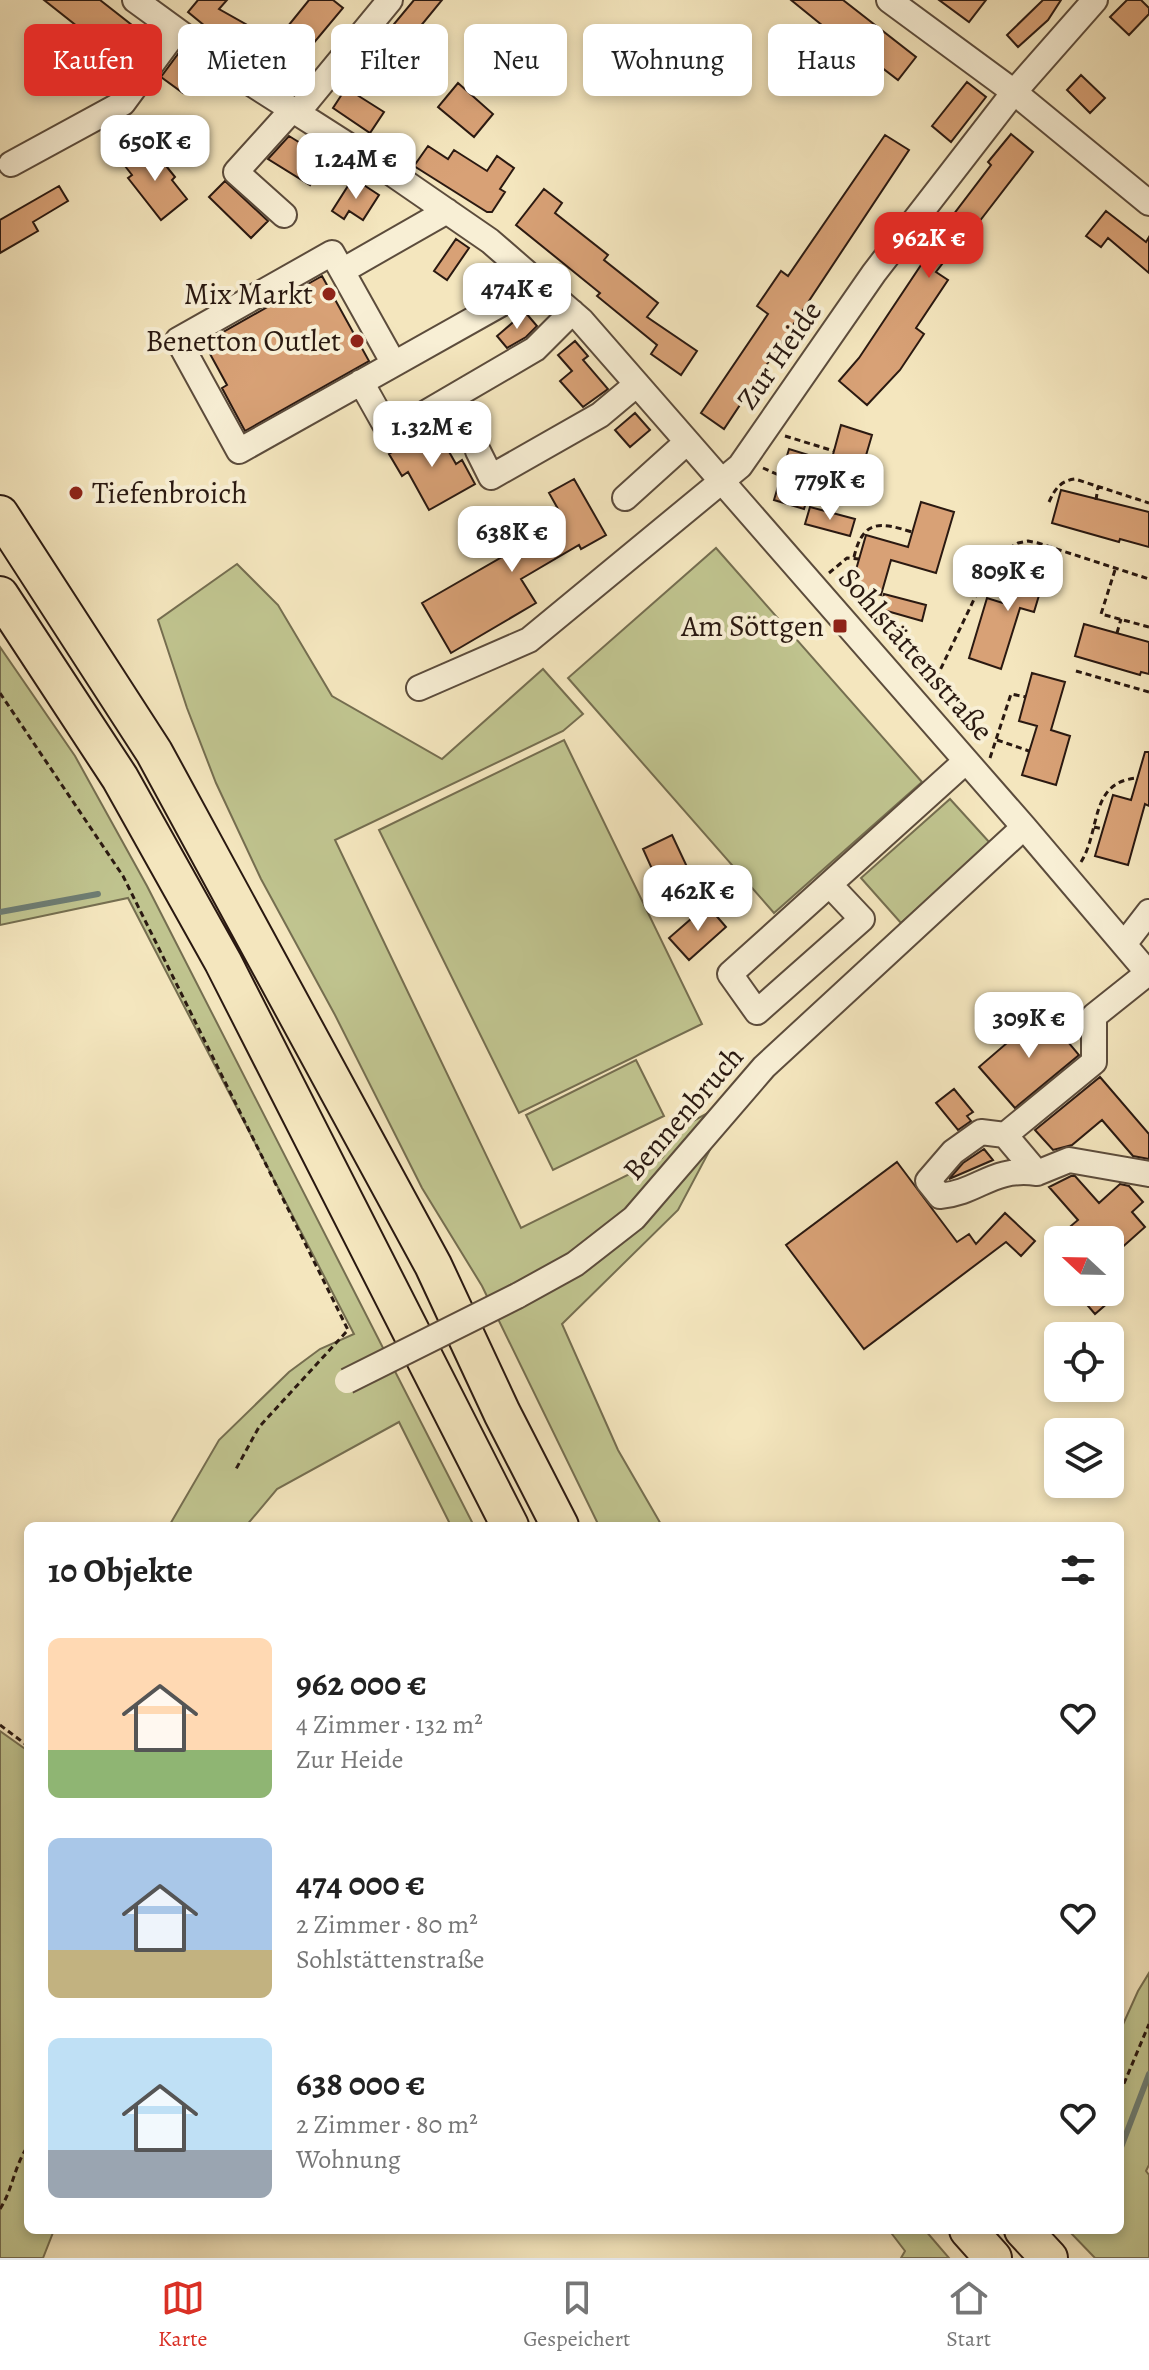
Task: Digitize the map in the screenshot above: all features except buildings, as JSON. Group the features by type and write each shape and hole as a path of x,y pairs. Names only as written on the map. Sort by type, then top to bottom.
{"highway":[{"path":"0,514 154,752 433,1265 502,1413 558,1522"},
{"path":"0,595 120,778 223,962 508,1522"},
{"path":"972,2234 993,2258"},
{"path":"1027,2234 1049,2258"}],"street":[{"name":"Sohlstättenstraße","path":"135,0 295,112 490,241 572,312 1149,973"},
{"path":"284,215 236,172 295,112 390,0"},
{"path":"889,0 1014,92 1149,203"},
{"name":"Zur Heide","path":"419,688 529,640 740,466 874,273 1014,92 1095,0"},
{"path":"11,164 123,103 176,31"},
{"path":"342,271 447,211"},
{"path":"394,364 332,253 178,340 239,451 361,382 394,364 540,282"},
{"path":"361,382 388,430 398,429 535,349 572,312"},
{"path":"478,451 491,477 600,415 637,384"},
{"path":"625,498 687,442"},
{"path":"830,885 862,919 757,1012 730,974 966,761"},
{"name":"Bennenbruch","path":"347,1381 575,1264 634,1218 764,1067 1024,827"},
{"path":"1125,943 1149,912"},
{"path":"1005,1135 1094,1062 1094,1016 1149,973"},
{"path":"1037,1173 1005,1135 981,1132 953,1152 928,1181 940,1196 959,1194 985,1179 1014,1170 1037,1173 1069,1160 1149,1174"}],"path":[{"path":"767,430 834,451"},
{"path":"1049,502 1055,489 1066,480 1075,479 1149,503"},
{"path":"1096,500 1098,487"},
{"path":"814,586 847,558 856,558 860,537 869,528 887,526 912,532"},
{"path":"919,707 931,689 985,574 1003,552 1028,541 1149,579"},
{"path":"1115,570 1101,614 1149,627"},
{"path":"1117,633 1121,619"},
{"path":"1076,671 1149,692"},
{"path":"0,693 123,876 348,1330 259,1427 236,1469"},
{"path":"983,781 1011,694 1026,697"},
{"path":"997,740 1029,751"},
{"path":"1067,876 1083,860 1106,791 1117,782 1137,778"},
{"path":"1094,827 1103,829"},
{"path":"0,1725 24,1743"},
{"path":"1124,2083 1149,2024"},
{"path":"0,2209 13,2171 24,2153"}],"green space":[{"path":"716,548 922,782 774,913 568,678"},
{"path":"237,564 278,605 332,696 442,759 543,669 583,714 563,731 335,840 521,1228 662,1158 689,1123 738,1097 678,1210 562,1324 618,1450 660,1522 597,1522 482,1286 422,1188 335,1015 261,879 216,783 158,620"},
{"path":"0,647 75,756 147,886 472,1522 449,1522 399,1422 277,1489 249,1522 171,1522 219,1440 289,1372 320,1349 354,1334 128,898 0,925"},
{"path":"564,740 702,1024 519,1113 379,830"},
{"path":"950,799 990,843 901,923 861,878"},
{"path":"636,1060 664,1116 553,1170 526,1115"},
{"path":"0,1731 24,1748 24,2234 52,2234 43,2258 0,2258"},
{"path":"1149,1973 1149,2165 1146,2171 1149,2175 1149,2258 1095,2258 1072,2234 1124,2234 1124,2022"},
{"path":"892,2234 928,2234 949,2258 901,2258 905,2251"}],"waterway":[{"path":"0,912 98,894"},
{"path":"1124,2140 1149,2074"}],"place":[{"name":"Mix Markt","path":"329,294"},
{"name":"Benetton Outlet","path":"357,341"},
{"name":"Tiefenbroich","path":"76,493"},
{"name":"Am Söttgen","path":"840,626"}]}
